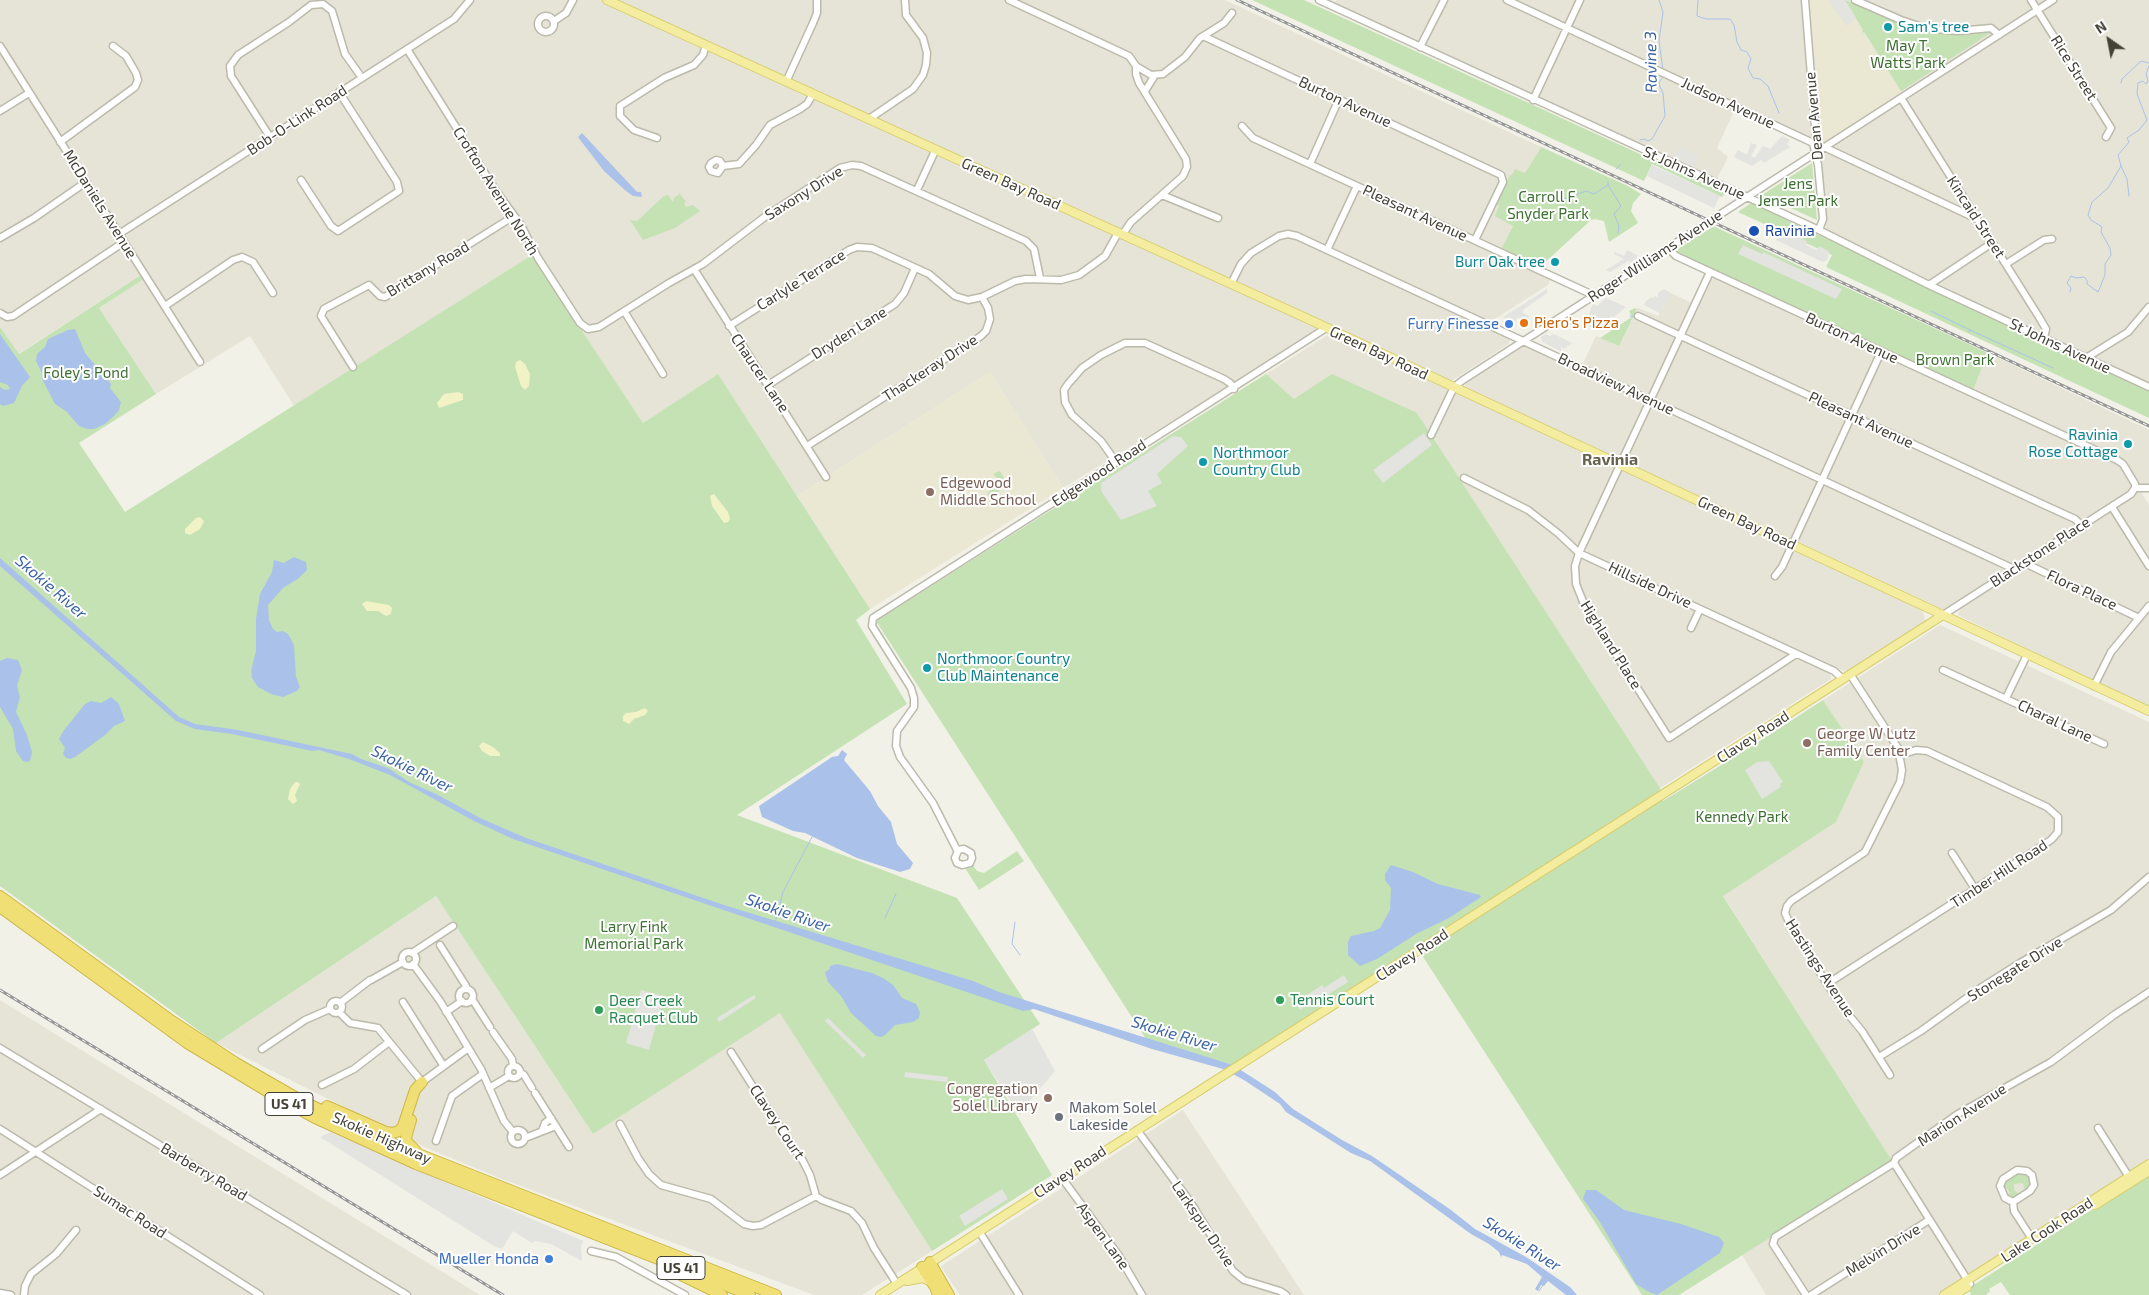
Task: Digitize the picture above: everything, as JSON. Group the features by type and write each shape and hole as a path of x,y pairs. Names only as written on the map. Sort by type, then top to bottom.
{"highway":[{"name":"Skokie Highway","path":"0,896 172,1021 259,1076 344,1122 423,1156 776,1295"},
{"name":"Skokie Highway","path":"0,907 154,1020 228,1069 315,1118 387,1151 750,1295"},
{"path":"259,1076 386,1132 394,1133 403,1126 415,1090 422,1082"},
{"path":"422,1082 422,1093 406,1137 412,1148 423,1156"},
{"path":"611,1240 622,1248 722,1295"},
{"path":"926,1265 936,1291"},
{"path":"926,1265 949,1295"},
{"path":"758,1288 785,1295"}],"main road":[{"name":"Green Bay Road","path":"607,0 1231,284 1944,614 2149,712"},
{"name":"Clavey Road","path":"880,1295 1944,614"},
{"name":"Lake Cook Road","path":"1954,1295 1969,1282 2032,1239 2149,1164"},
{"name":"Lake Cook Road","path":"1944,1295 1969,1282 2149,1171"},
{"path":"898,1284 922,1278 936,1291"}],"street":[{"name":"Bob-O-Link Road","path":"119,234 454,20 470,0"},
{"path":"554,20 566,12 573,0"},
{"path":"786,82 814,23 817,13 817,0"},
{"path":"869,119 913,89 923,75 927,54 923,38 906,14 905,0"},
{"path":"1009,0 1127,54 1136,66 1146,73 1155,75 1164,74 1180,62 1203,36 1224,24 1232,13"},
{"name":"St Johns Avenue","path":"1319,0 1819,230 1929,285 2149,388"},
{"path":"1420,47 1444,0"},
{"name":"Judson Avenue","path":"1507,0 1813,142"},
{"path":"1533,100 1580,0"},
{"name":"Dean Avenue","path":"1805,0 1816,138 1813,142 1816,153 1823,219 1819,230"},
{"path":"1856,0 1901,20 1925,28 1958,31 1991,28 1999,35"},
{"name":"Rice Street","path":"2031,0 2111,128 2106,137"},
{"name":"Roger Williams Avenue","path":"1454,387 1522,340 2053,0"},
{"path":"270,137 231,76 231,64 238,55 289,22 311,5 323,4 332,11 345,54 362,78"},
{"name":"Burton Avenue","path":"1203,36 1501,175 1503,181 1476,240"},
{"path":"657,138 634,130 620,116 620,106 664,78 694,65 703,55 706,45"},
{"name":"McDaniels Avenue","path":"0,46 200,362"},
{"path":"60,142 135,87 138,80 136,73 122,52 113,46"},
{"name":"Crofton Avenue North","path":"407,49 580,323 588,329"},
{"path":"982,297 1015,281 1040,278 1061,280 1080,275 1105,256 1131,222 1183,176 1187,163 1137,78 1136,66"},
{"path":"1145,91 1155,75"},
{"path":"301,180 331,226 338,231 399,191 397,182 340,92"},
{"path":"0,111 29,93"},
{"path":"723,166 739,164 770,125 800,109 813,94"},
{"name":"Kincaid Street","path":"1901,98 2046,329 2044,338"},
{"path":"1310,164 1339,99"},
{"name":"Pleasant Avenue","path":"1242,126 1253,138 1593,295"},
{"path":"1824,147 1976,218"},
{"path":"916,190 936,151"},
{"name":"Saxony Drive","path":"588,329 599,327 694,269 766,216 846,166 861,166 1026,241 1034,249 1040,278"},
{"path":"0,238 34,218 86,182"},
{"path":"1327,250 1357,186"},
{"path":"1162,195 1218,218"},
{"name":"Brittany Road","path":"353,367 321,316 324,309 369,285 380,296 384,297 514,216"},
{"name":"Broadview Avenue","path":"1231,284 1247,256 1279,236 1288,234 1297,236 2014,569"},
{"path":"2006,264 2044,240 2052,239"},
{"path":"0,313 8,317 13,316 124,242"},
{"path":"1929,285 1992,243"},
{"name":"Carlyle Terrace","path":"729,326 854,248 862,246 872,248 929,274 958,298 968,300 982,297"},
{"name":"Burton Avenue","path":"1668,248 1676,256 2117,460 2123,464 2135,484 2135,488"},
{"path":"164,306 216,271 242,257 253,262 273,293"},
{"name":"Dryden Lane","path":"768,384 896,304 904,293 915,268"},
{"name":"Chaucer Lane","path":"694,269 826,477"},
{"name":"Highland Place","path":"1710,272 1578,553 1575,574 1580,596 1669,738 1796,654"},
{"name":"Thackeray Drive","path":"808,446 981,336 986,331 990,319 988,308 982,297"},
{"path":"2086,358 2128,332 2149,307"},
{"path":"624,312 663,374"},
{"name":"Pleasant Avenue","path":"1638,316 2066,515 2082,526"},
{"name":"Edgewood Road","path":"958,851 933,803 898,752 897,731 914,707 914,698 911,688 872,626 872,620 875,616 1326,328"},
{"path":"1116,462 1106,448 1072,414 1064,402 1064,390 1068,384 1082,368 1101,355 1125,343 1144,343 1224,379 1234,388"},
{"path":"1775,576 1782,567 1881,352"},
{"path":"1431,436 1454,387"},
{"name":"Hillside Drive","path":"1464,478 1528,510 1559,534 1578,553 1834,671 1843,679"},
{"path":"2135,488 2149,488"},
{"name":"Blackstone Place","path":"1944,614 2112,507 2131,494 2135,488"},
{"path":"2112,507 2149,566"},
{"name":"Flora Place","path":"2026,561 2031,566 2138,618"},
{"path":"2094,686 2111,652 2149,606"},
{"path":"1691,628 1700,609"},
{"name":"Charal Lane","path":"2006,698 2027,655"},
{"name":"Charal Lane","path":"1943,670 2104,744"},
{"path":"1850,674 1901,755"},
{"name":"Timber Hill Road","path":"1827,984 2051,840 2058,832 2059,826 2056,814 2047,807 1927,750 1916,750 1901,755"},
{"name":"Hastings Avenue","path":"1890,1075 1827,984 1789,922 1786,916 1786,909 1791,901 1865,852 1900,782 1902,770 1901,755"},
{"path":"1952,852 1975,889"},
{"name":"Stonegate Drive","path":"1879,1057 1921,1031 2013,968 2111,910 2149,877"},
{"path":"413,964 408,966 403,962 404,954 412,953 453,926"},
{"path":"440,945 466,986 466,989 471,992 472,999 512,1058 513,1066"},
{"path":"412,953 415,958 413,964"},
{"path":"262,1049 305,1020 330,1009 333,1002 340,1002 370,980 403,962"},
{"path":"413,964 446,1012 473,1057 483,1074 504,1122 513,1132"},
{"path":"462,1001 460,995 466,989"},
{"name":"Marion Avenue","path":"1806,1295 1773,1244 1775,1237 1894,1163 1896,1158 1958,1114 2051,1062 2114,1015 2149,992"},
{"path":"446,1012 462,1001 468,1002 472,999"},
{"path":"340,1002 342,1008 340,1013"},
{"path":"403,1002 443,1065"},
{"path":"330,1009 334,1014 340,1013"},
{"path":"340,1013 350,1023 378,1028 422,1082 467,1049"},
{"path":"322,1085 354,1069 389,1042"},
{"name":"Barberry Road","path":"0,1048 407,1295"},
{"name":"Clavey Court","path":"731,1052 756,1094 803,1161 810,1175 816,1196"},
{"path":"513,1066 518,1067 524,1075 569,1147"},
{"path":"509,1076 508,1070 513,1066"},
{"path":"509,1076 512,1079 517,1078 521,1073"},
{"path":"436,1141 452,1096 483,1074"},
{"path":"489,1088 509,1076"},
{"path":"0,1175 101,1110"},
{"path":"542,1130 545,1123 551,1118"},
{"path":"620,1124 638,1158 649,1174 661,1184 712,1199 744,1224 762,1225 816,1196 854,1213 862,1223 874,1248 898,1284"},
{"path":"513,1132 512,1138 516,1143 522,1142 525,1138 529,1138 542,1130 550,1130 556,1126"},
{"path":"2098,1128 2129,1177"},
{"name":"Sumac Road","path":"0,1129 260,1295"},
{"name":"Larkspur Drive","path":"1137,1130 1191,1203 1233,1271 1244,1280 1280,1291 1286,1295"},
{"path":"513,1132 521,1131 525,1138"},
{"path":"1894,1163 1969,1282"},
{"path":"2012,1202 2032,1188 2034,1178 2027,1171 2017,1170 2001,1182 2000,1186 2002,1194 2012,1202 2014,1211 2032,1239"},
{"name":"Aspen Lane","path":"1062,1178 1120,1256 1142,1295"},
{"name":"Melvin Drive","path":"1811,1295 1929,1220"},
{"path":"24,1295 25,1286 31,1274 56,1254 76,1230"},
{"path":"979,1231 1019,1295"},
{"path":"591,1251 616,1257 684,1295"},
{"path":"0,1293 11,1295"}],"shaded area":[{"path":"0,0 1225,0 1541,147 1525,173 1515,169 1513,226 1500,254 1551,279 1548,285 1484,326 1508,337 1510,339 1509,344 1451,381 1329,325 1063,488 990,372 797,496 718,374 643,423 532,255 294,406 250,336 156,394 99,308 144,279 141,275 18,354 0,327"},
{"path":"1336,0 2149,0 2149,385 1963,299 1826,232 1819,160 1806,138 1738,103 1717,148 1728,157 1716,181 1335,3"},
{"path":"1807,0 1845,0 1902,93 1827,141 1819,137"},
{"path":"1828,0 1845,0 1856,18 1847,26"},
{"path":"1810,39 1813,42 1821,133 1819,137"},
{"path":"1782,136 1790,140 1787,144 1790,147 1764,163 1761,160 1752,166 1734,157 1738,150 1747,155 1751,143 1757,145 1751,156 1755,158 1763,146 1770,149"},
{"path":"1679,147 1699,156 1694,167 1674,157"},
{"path":"1652,165 1720,196 1714,208 1647,176"},
{"path":"1784,230 1807,241 1806,245 1816,250 1819,246 1829,251 1827,260 1823,262 1776,240"},
{"path":"1743,245 1762,254 1763,252 1842,289 1836,299 1738,254"},
{"path":"1627,250 1637,255 1637,258 1610,272 1606,270 1624,259 1614,254 1615,252 1624,256"},
{"path":"1713,276 1971,395 1988,353 2149,430 2149,485 2139,486 1948,608 1943,609 1464,387 1467,381 1524,345 1580,370 1596,336 1619,346 1638,308 1658,316 1671,293 1696,305 1710,278"},
{"path":"1547,289 1547,293 1523,310 1523,313 1529,316 1528,318 1525,317 1523,320 1517,317 1515,322 1503,317"},
{"path":"1664,289 1671,293 1660,313 1644,305 1652,297 1653,299 1654,296 1658,297 1658,293"},
{"path":"1606,298 1626,307 1614,317 1610,316 1610,319 1600,326 1590,321 1592,316 1589,314 1593,304 1597,306"},
{"path":"1546,334 1550,336 1554,334 1572,343 1564,349 1561,346 1561,351 1542,342 1541,337"},
{"path":"1328,335 1447,388 1448,395 1429,432 1417,413 1294,399 1266,374"},
{"name":"Edgewood Middle School","path":"990,372 1063,488 870,609 797,496"},
{"path":"1457,393 1614,467 1614,471 1577,548 1574,561 1581,556 1828,672 1831,679 1660,788 1433,438 1453,396"},
{"path":"1424,433 1432,445 1383,483 1373,470"},
{"path":"1173,436 1181,437 1188,446 1157,474 1162,483 1148,491 1157,506 1121,520 1101,491 1101,483"},
{"path":"1623,470 1908,602 1923,612 1925,620 1916,628 1851,670 1843,671 1588,553 1585,547 1619,473"},
{"path":"2140,491 2149,505 2149,708 1958,615 1960,607"},
{"path":"1940,625 2149,722 2149,1162 1939,1295 1766,1295 1742,1255 1891,1161 1723,895 1836,822 1864,762 1823,700"},
{"path":"1769,761 1783,782 1780,784 1781,787 1762,799 1745,770 1757,762"},
{"path":"436,896 593,1134 780,1012 932,1251 862,1295 814,1295 502,1179 427,1148 216,1043"},
{"path":"1344,975 1348,982 1313,1004 1311,1002 1300,1010 1295,1003 1322,985 1324,988"},
{"path":"641,990 664,996 649,1050 626,1043"},
{"path":"754,995 756,998 719,1022 717,1018"},
{"path":"0,1000 480,1295 0,1295"},
{"path":"828,1018 866,1055 863,1058 825,1021"},
{"path":"1032,1029 1055,1071 1020,1115 984,1060"},
{"path":"905,1072 948,1077 947,1082 904,1077"},
{"path":"1183,1110 1304,1295 960,1295 941,1266"},
{"path":"330,1132 583,1241 581,1246 582,1261 551,1244 535,1241 532,1243 513,1231 502,1249 494,1246 320,1137"},
{"path":"1002,1189 1008,1199 965,1226 959,1216"}],"green space":[{"path":"1252,0 1304,0 1725,193 1722,197 1652,164 1644,181"},
{"name":"May T. Watts Park","path":"1845,0 1910,29 1942,34 1990,33 1901,91 1865,33 1862,32 1863,30"},
{"name":"Carroll F. Snyder Park","path":"1541,147 1628,186 1641,194 1633,203 1631,211 1638,223 1609,242 1604,221 1591,220 1540,267 1502,248 1513,226 1495,216 1499,206 1496,204 1510,175 1512,175 1515,169 1525,173"},
{"name":"Jens Jensen Park","path":"1812,163 1817,220 1762,195"},
{"path":"680,194 686,202 684,203 686,207 693,205 700,211 675,228 643,240 630,220 637,221 664,196 668,195 673,202 674,198"},
{"path":"1751,203 2149,391 2149,418 1826,267 1832,255 1738,212"},
{"name":"Brown Park","path":"1713,226 1988,353 1973,390 1678,253 1678,249"},
{"name":"Larry Fink Memorial Park","path":"532,255 643,423 718,374 870,609 856,620 907,704 737,815 957,898 1040,1024 984,1060 1052,1175 932,1251 780,1013 593,1134 436,896 216,1043 0,886 0,327 19,354 141,275 144,279 99,308 156,394 79,443 125,512"},
{"path":"1637,309 1619,346 1600,338 1632,317 1629,311"},
{"name":"Northmoor Country Club","path":"1266,374 1294,399 1332,374 1417,413 1660,788 1663,801 1823,700 1864,762 1836,822 1723,896 1892,1161 1679,1295 1642,1295 1416,946 1233,1065 1146,1039 876,621"},
{"path":"1000,471 1008,485 1003,487 992,499 987,494 999,480 993,474"},
{"path":"1017,851 1024,861 979,890 965,868 972,864 977,871 984,873"},
{"path":"2019,1173 2026,1173 2031,1179 2032,1184 2025,1191 2023,1183 2014,1184 2014,1190 2020,1195 2011,1198 2006,1195 2010,1193 2007,1188 2003,1190 2003,1184"},
{"path":"2149,1173 2149,1295 2010,1295 2001,1282 1989,1289 1990,1291 1986,1295 1971,1295 1969,1288 2078,1218 2125,1191"}],"sand":[{"path":"520,360 525,364 530,374 529,386 525,390 521,386 515,367 516,362"},
{"path":"458,392 463,394 463,400 439,408 437,403 444,394"},
{"path":"714,494 728,512 730,519 728,522 724,523 712,506 710,496"},
{"path":"200,517 204,521 200,529 190,535 185,533 185,529 196,518"},
{"path":"366,601 389,605 392,608 391,614 386,616 378,611 367,611 362,604"},
{"path":"645,708 648,711 645,715 634,719 629,724 623,721 623,716 626,713 636,712"},
{"path":"483,742 493,747 500,753 500,756 490,756 482,751 479,746"},
{"path":"295,782 300,784 295,795 297,801 293,804 288,799 290,789"}],"water":[{"path":"582,133 637,192 641,192 642,197 633,196 604,171 578,137"},
{"name":"Foley’s Pond","path":"75,329 85,353 111,384 110,388 121,402 119,410 114,416 105,424 94,429 79,426 67,412 55,404 42,379 42,373 36,361 37,354 45,347 48,339"},
{"path":"0,334 30,377 22,386 14,403 3,406 0,404 0,387 5,390 10,389 8,385 0,382"},
{"path":"294,557 306,562 307,570 299,578 283,588 268,605 269,620 273,629 277,632 283,631 288,634 294,645 296,677 300,687 297,691 283,697 271,694 258,687 252,678 251,671 256,651 256,619 260,594 272,572 274,560 284,563"},
{"path":"0,558 179,717 195,724 238,730 352,754 388,768 409,782 438,795 480,818 526,838 727,906 973,981 999,992 1233,1065 1275,1092 1293,1109 1342,1140 1372,1156 1451,1210 1475,1229 1526,1257 1570,1287 1577,1295 1566,1295 1548,1281 1544,1286 1541,1285 1538,1291 1535,1289 1542,1277 1527,1264 1502,1255 1501,1257 1499,1252 1489,1244 1471,1234 1370,1161 1351,1153 1286,1112 1280,1104 1244,1080 1223,1069 1152,1049 1034,1009 1023,1011 513,839 474,821 390,775 349,759 319,750 312,751 232,734 195,729 176,721 0,566"},
{"path":"7,658 18,660 22,670 17,686 20,697 16,712 27,735 32,752 30,761 27,762 23,761 16,751 13,729 0,707 0,661"},
{"path":"111,697 119,704 125,721 114,726 75,757 66,758 63,754 65,748 59,739 64,730 85,704 91,701 101,703"},
{"path":"842,750 847,754 844,760 870,791 878,806 891,822 897,844 913,863 910,869 900,872 857,858 805,833 793,831 762,817 759,806 832,757 838,756"},
{"path":"1391,865 1413,872 1438,884 1480,895 1481,897 1449,918 1416,934 1377,959 1360,966 1348,955 1348,942 1351,936 1380,928 1390,910 1391,888 1385,880 1385,874"},
{"path":"837,964 872,973 883,978 893,985 902,998 916,1004 920,1012 919,1018 913,1022 895,1025 881,1037 876,1036 851,1013 841,996 828,982 825,972 830,969 830,966"},
{"path":"1586,1190 1596,1190 1624,1210 1681,1224 1719,1237 1724,1243 1720,1253 1657,1295 1649,1292 1636,1284 1600,1222 1583,1199"}],"waterway":[{"name":"Ravine 3","path":"1659,0 1663,12 1659,41 1663,70"},
{"path":"1698,0 1697,16 1706,19 1730,19 1734,25 1737,42 1741,50 1747,52 1751,59 1748,68 1753,78 1760,79 1768,86 1779,113"},
{"name":"Ravine 3","path":"2121,83 2122,79 2141,61 2149,63"},
{"name":"Ravine 3","path":"2070,292 2071,288 2067,283 2071,276 2076,278 2084,277 2087,280 2087,284 2098,292 2105,275 2105,264 2111,255 2110,248 2101,232 2102,227 2091,220 2088,215 2092,202 2108,188 2121,166 2118,155 2129,142 2127,138 2139,130 2147,120 2137,94 2138,83 2143,81 2146,84 2148,81 2146,74 2149,66"},
{"name":"Ravine 3","path":"1640,140 1648,141 1652,139 1665,116 1663,93 1659,82 1663,77"},
{"name":"Ravine 3","path":"1616,169 1621,164"},
{"name":"Ravine 3","path":"2121,166 2127,179 2129,196"},
{"name":"Ravine 3","path":"1608,182 1621,206 1614,214 1619,226 1618,233"},
{"name":"Ravine 3","path":"1541,196 1554,201 1557,198 1573,199 1578,194 1586,191 1594,194 1608,185"},
{"path":"1931,311 1970,330"},
{"path":"1630,316 1637,318"},
{"path":"1969,332 1970,330 2053,368"},
{"name":"Skokie River","path":"775,923 783,892 812,837"},
{"path":"885,918 896,894"},
{"path":"1015,922 1012,944 1020,955"},
{"path":"1539,1291 1543,1285"}],"railway":[{"path":"1237,0 2149,426"},
{"path":"0,990 503,1295"}],"place":[{"name":"Sam's tree","path":"1888,27"},
{"name":"Ravinia","path":"1754,231"},
{"name":"Burr Oak tree","path":"1555,262"},
{"name":"Piero's Pizza","path":"1524,323"},
{"name":"Furry Finesse","path":"1509,324"},
{"name":"Ravinia Rose Cottage","path":"2128,444"},
{"name":"Northmoor Country Club","path":"1203,462"},
{"name":"Edgewood Middle School","path":"930,492"},
{"name":"Northmoor Country Club Maintenance","path":"927,668"},
{"name":"George W Lutz Family Center","path":"1807,743"},
{"name":"Tennis Court","path":"1280,1000"},
{"name":"Deer Creek Racquet Club","path":"599,1010"},
{"name":"Congregation Solel Library","path":"1048,1098"},
{"name":"Makom Solel Lakeside","path":"1059,1117"},
{"name":"Mueller Honda","path":"549,1259"}],"district":[{"name":"Ravinia","path":"1610,460"}],"park label":[{"name":"Kennedy Park","path":"1742,817"}]}
